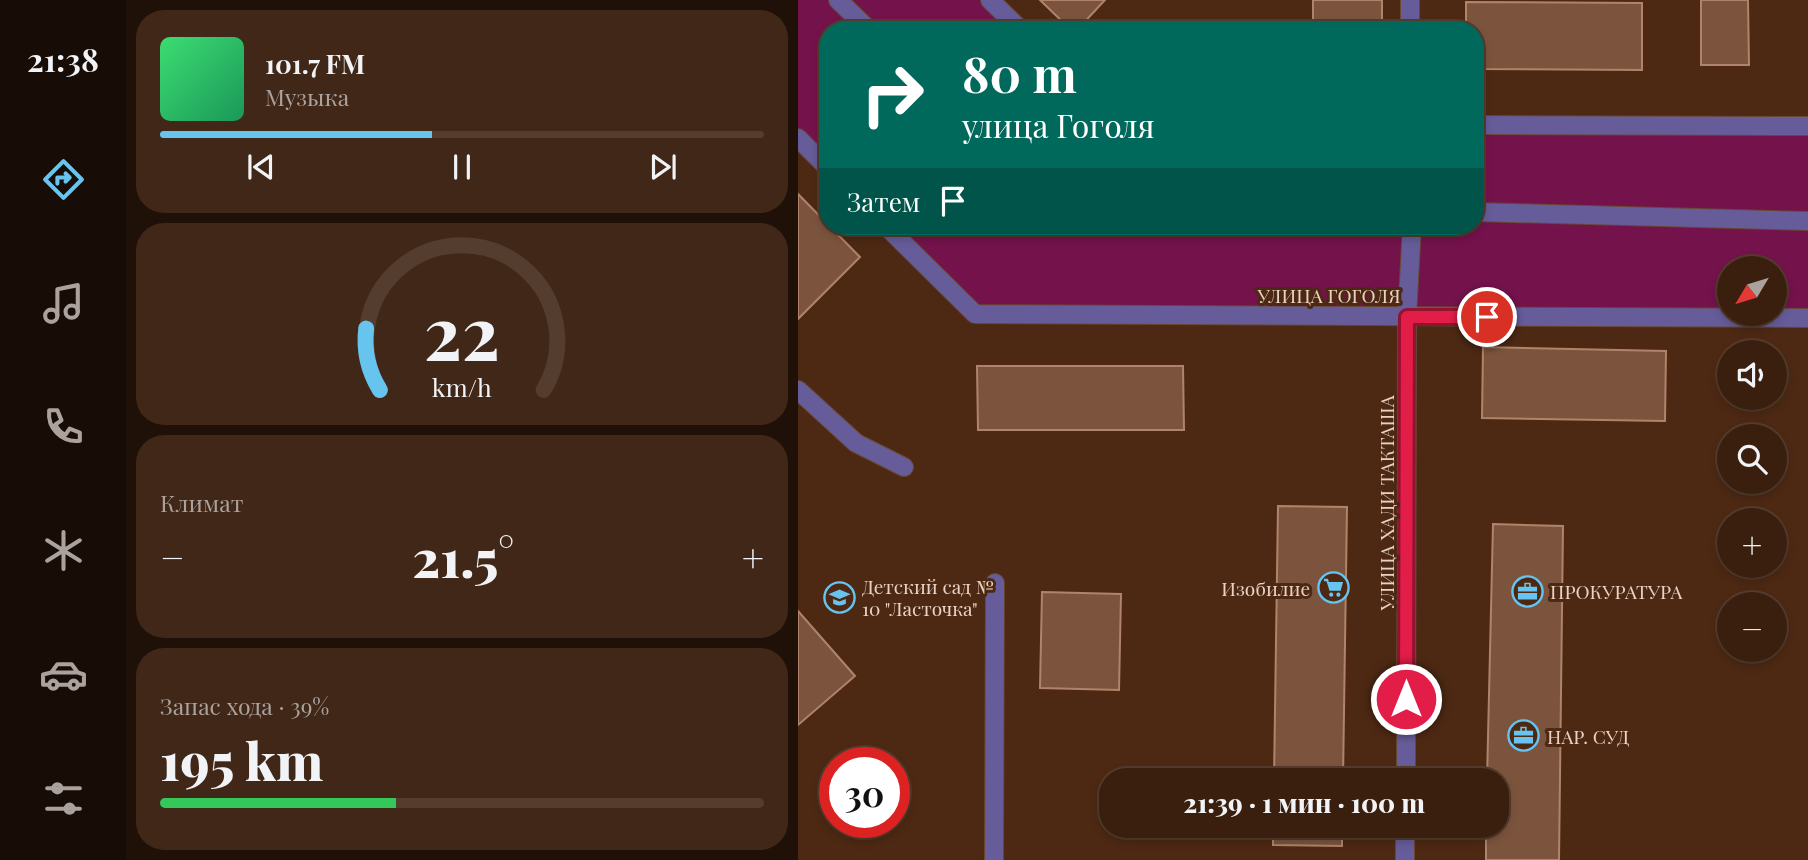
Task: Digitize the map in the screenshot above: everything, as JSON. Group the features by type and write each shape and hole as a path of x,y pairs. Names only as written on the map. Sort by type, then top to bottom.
{"street":[{"path":"838,0 860,21"},
{"path":"990,0 1012,21"},
{"path":"1410,0 1410,21"},
{"path":"1484,125 1808,126"},
{"path":"798,138 819,159"},
{"path":"1484,212 1808,221"},
{"name":"УЛИЦА ГОГОЛЯ","path":"895,235 975,314 1808,318"},
{"name":"УЛИЦА ХАДИ ТАКТАША","path":"1406,768 1407,317 1412,235"},
{"path":"798,390 856,443 904,467"},
{"path":"994,860 995,583"},
{"path":"1405,838 1405,860"}],"shaded area":[{"path":"798,0 990,0 1012,21 819,21 819,159 798,138"},
{"path":"1484,125 1808,126 1808,318 1787,318 1787,256 1717,256 1717,318 975,314 895,235 1484,235"}],"building":[{"path":"1040,0 1105,0 1085,21 1062,21"},
{"path":"1313,0 1382,0 1382,21 1313,21"},
{"path":"1701,0 1748,0 1749,65 1701,65"},
{"path":"1466,2 1642,3 1642,70 1484,69 1484,21 1466,21"},
{"path":"798,194 819,215 819,235 838,235 860,257 798,319"},
{"path":"1483,347 1666,351 1665,421 1482,418"},
{"path":"977,366 1183,366 1184,430 978,430"},
{"path":"1278,506 1347,507 1343,768 1274,768"},
{"path":"1493,524 1563,526 1559,860 1486,860 1486,838 1509,838 1509,768 1487,768"},
{"path":"1042,592 1121,594 1119,690 1040,688"},
{"path":"798,611 855,676 798,725"},
{"path":"1273,838 1342,838 1342,846 1273,845"}],"place":[{"name":"Изобилие","path":"1333,588"},
{"name":"ПРОКУРАТУРА","path":"1527,591"},
{"name":"Детский сад № 10 \"Ласточка\"","path":"839,597"},
{"name":"НАР. СУД","path":"1524,736"}],"route":[{"path":"1406,699 1407,317 1487,317"}]}
